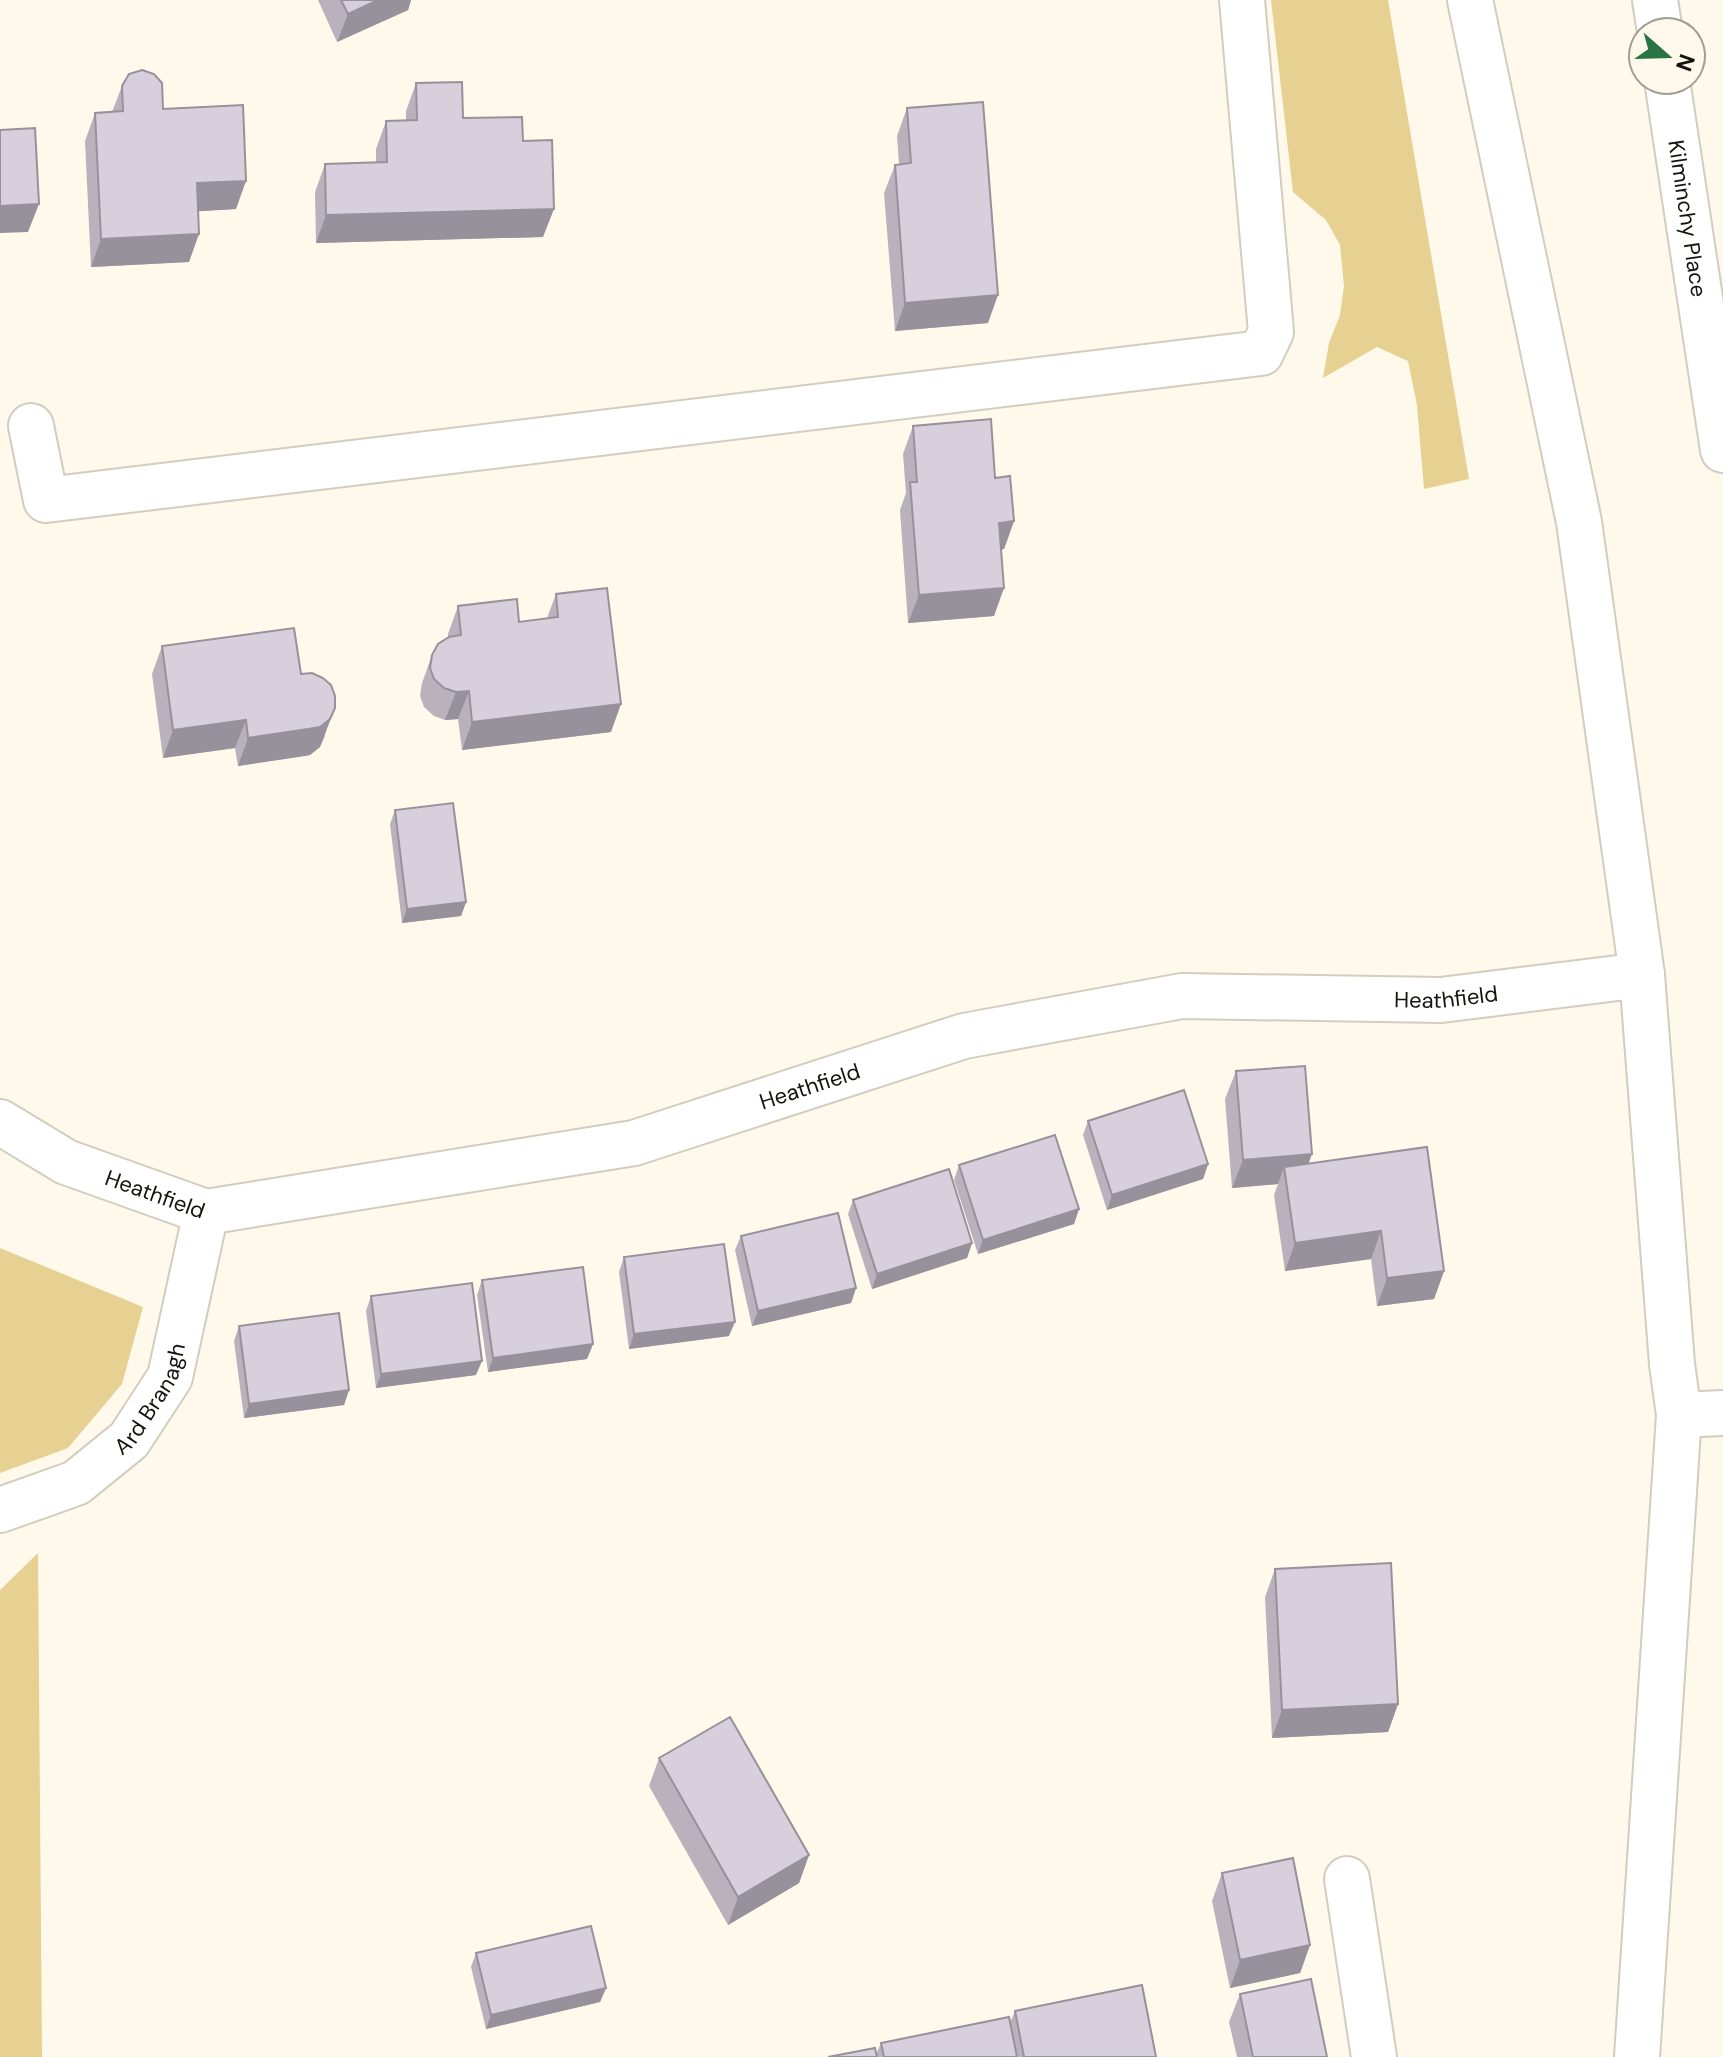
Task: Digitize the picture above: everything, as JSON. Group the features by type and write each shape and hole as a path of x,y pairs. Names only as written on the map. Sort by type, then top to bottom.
{"street":[{"path":"31,426 46,500 1261,353 1271,332 1242,0"},
{"path":"1470,0 1579,522 1642,975 1672,1364 1679,1415 1637,2057"},
{"name":"Kilminchy Place","path":"1669,96 1723,450"},
{"name":"Heathfield","path":"0,1122 66,1162 206,1212 634,1143 964,1036 1182,996 1441,1000 1642,975"},
{"name":"Ard Branagh","path":"0,1510 76,1483 129,1440 170,1377 206,1212"},
{"path":"1679,1415 1723,1413"},
{"path":"1347,1879 1374,2057"}],"shaded area":[{"path":"1271,0 1388,0 1469,479 1424,489 1417,405 1408,361 1377,347 1323,378 1329,343 1340,315 1344,286 1340,245 1326,220 1293,192"},
{"path":"0,1248 143,1307 122,1384 68,1448 0,1473"},
{"path":"38,1553 42,2057 0,2057 0,1590"}],"building":[{"path":"341,0 378,0 348,14"},
{"path":"142,70 154,74 162,83 163,109 243,105 246,181 197,183 199,234 101,239 95,113 123,111 122,86 129,74"},
{"path":"462,82 463,118 522,117 523,141 552,140 554,209 326,215 325,164 387,162 386,121 417,120 416,83"},
{"path":"983,102 998,295 905,303 895,165 911,163 907,108"},
{"path":"35,128 39,204 0,206 0,130"},
{"path":"991,419 995,478 1010,476 1014,521 999,523 1004,588 919,595 910,482 917,482 913,426"},
{"path":"607,588 621,704 472,722 469,691 456,692 444,688 434,679 430,668 438,644 449,637 461,635 458,606 517,599 519,622 558,617 556,594"},
{"path":"294,628 301,674 312,673 331,685 335,708 330,719 320,727 248,738 246,720 173,730 162,646"},
{"path":"453,803 466,902 407,909 395,810"},
{"path":"1305,1066 1312,1154 1243,1160 1236,1071"},
{"path":"1184,1090 1208,1164 1112,1195 1088,1121"},
{"path":"1055,1135 1079,1209 983,1240 959,1165"},
{"path":"1427,1147 1444,1271 1387,1278 1381,1231 1295,1243 1284,1167"},
{"path":"949,1169 972,1243 877,1274 853,1200"},
{"path":"838,1213 856,1288 758,1311 741,1236"},
{"path":"724,1244 735,1322 634,1334 624,1257"},
{"path":"583,1267 593,1344 493,1358 482,1280"},
{"path":"472,1283 482,1361 381,1374 371,1296"},
{"path":"339,1313 349,1390 249,1404 239,1326"},
{"path":"1391,1563 1398,1704 1282,1710 1275,1569"},
{"path":"730,1717 809,1855 738,1897 659,1758"},
{"path":"1293,1858 1310,1945 1240,1960 1222,1873"},
{"path":"591,1926 606,1988 491,2015 476,1953"},
{"path":"1311,1979 1327,2057 1253,2057 1240,1994"},
{"path":"1142,1985 1156,2057 1024,2057 1015,2011"},
{"path":"1009,2017 1017,2057 884,2057 881,2043"},
{"path":"875,2048 877,2057 828,2057"}]}
